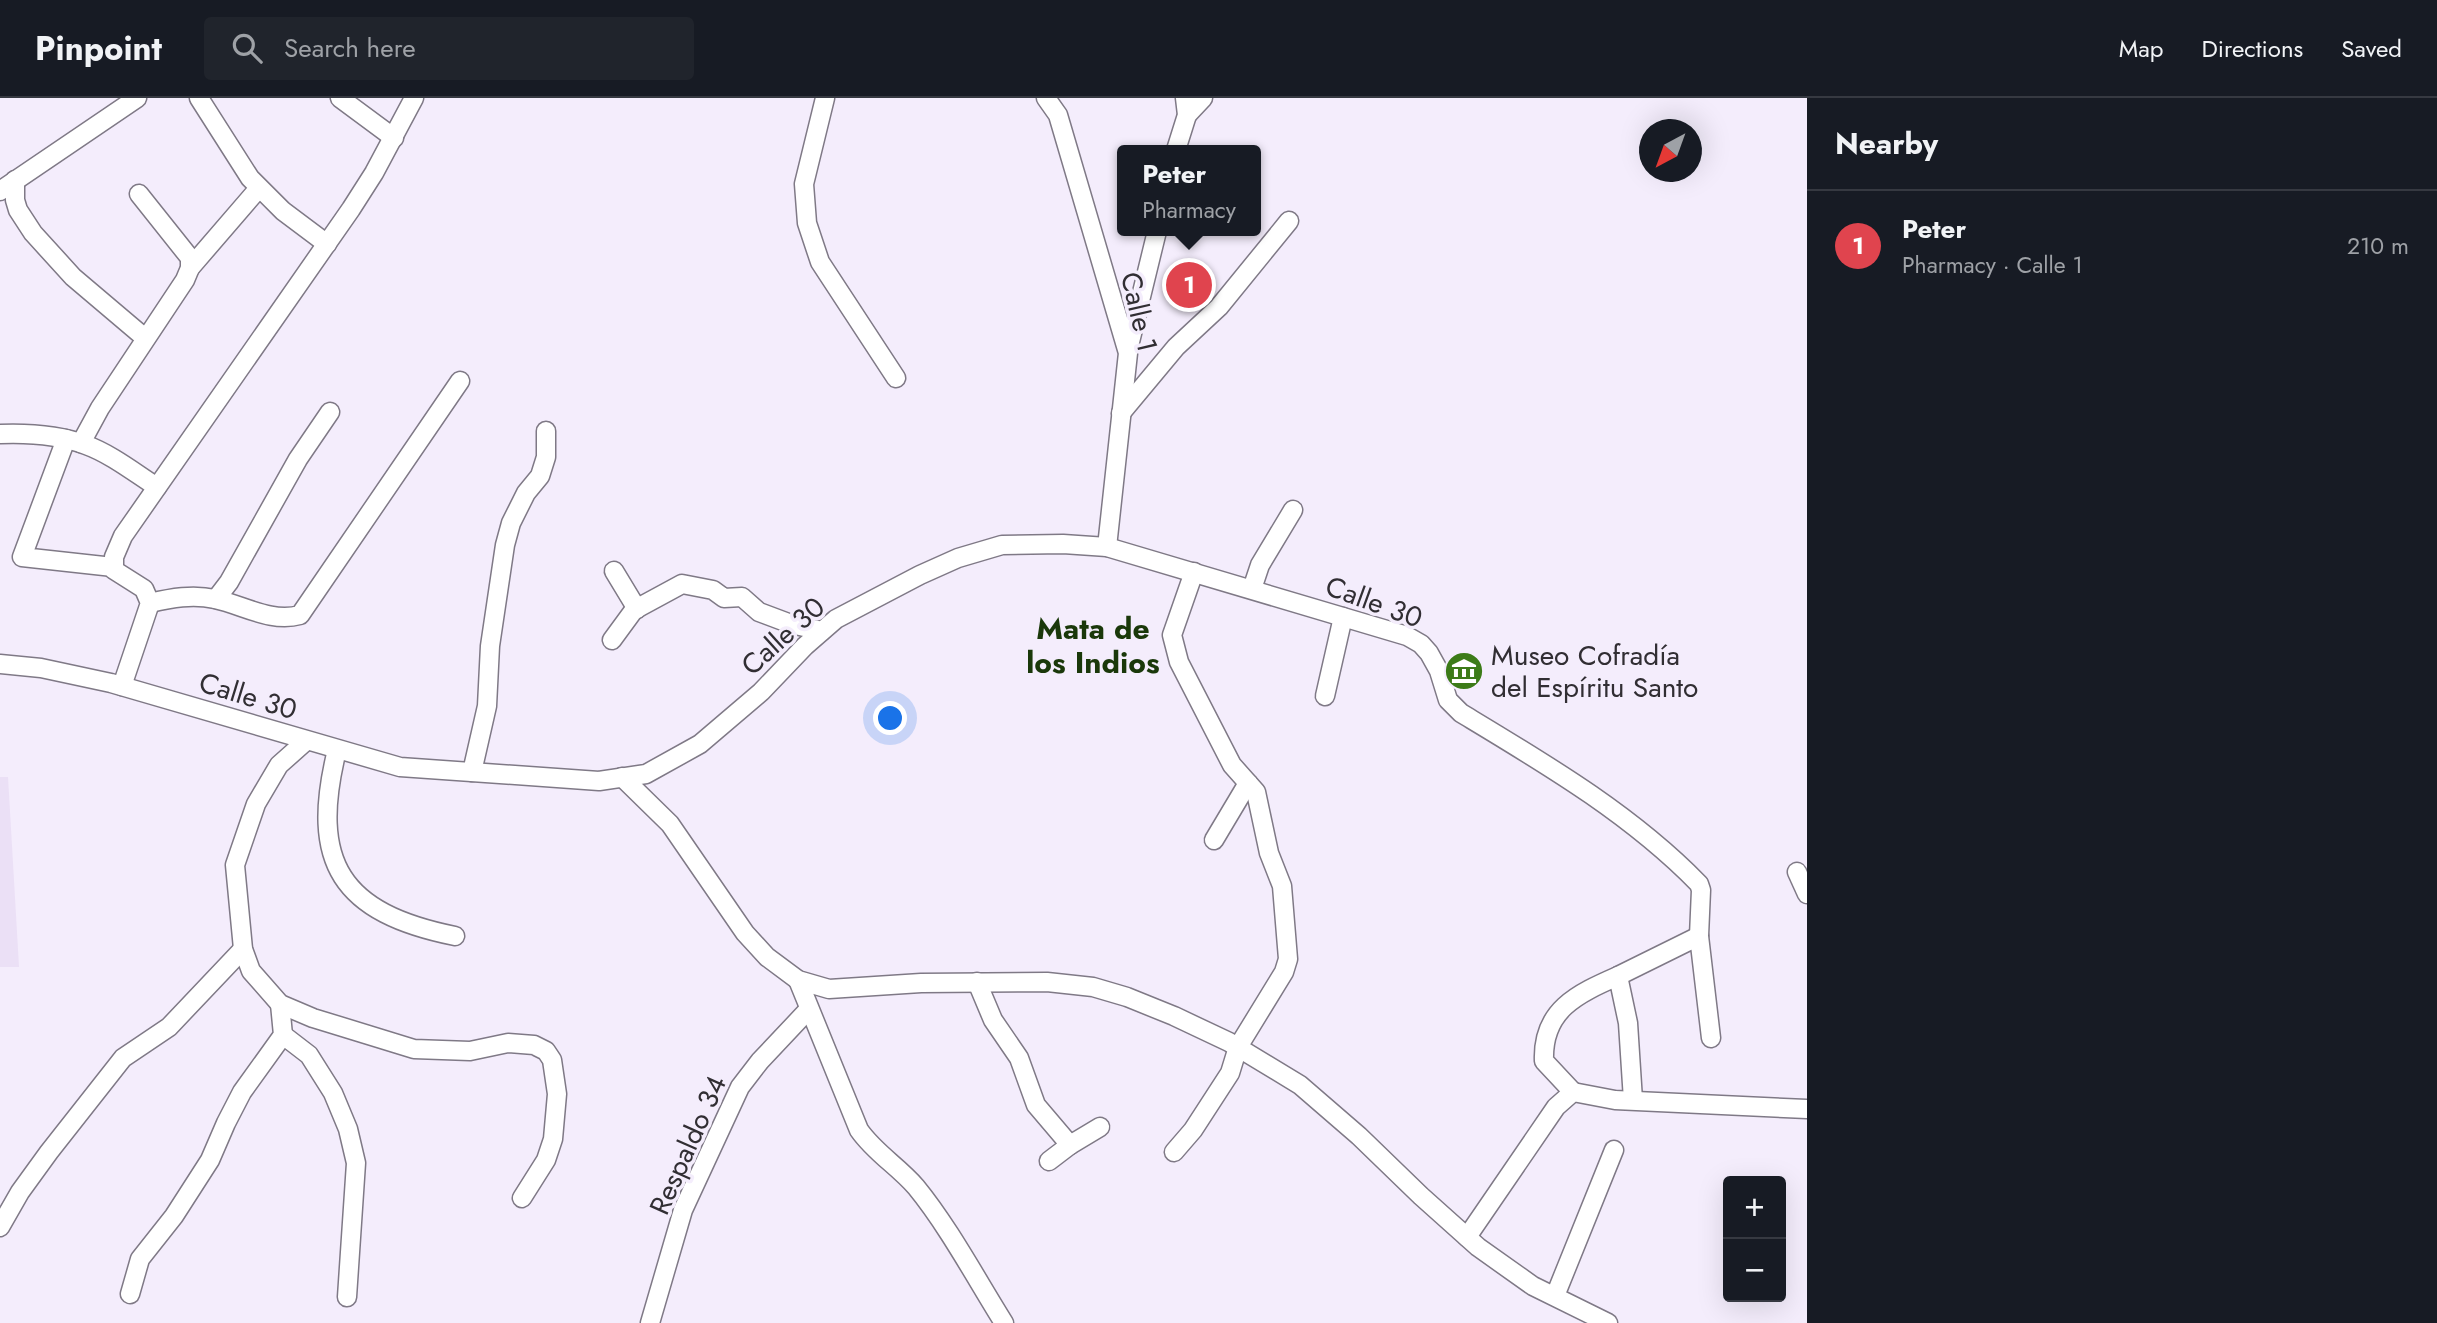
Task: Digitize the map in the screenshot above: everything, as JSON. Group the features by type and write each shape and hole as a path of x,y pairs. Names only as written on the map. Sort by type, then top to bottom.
{"street":[{"path":"0,191 137,98"},
{"path":"199,98 237,161 259,188 283,211 327,244"},
{"path":"340,98 394,138"},
{"path":"122,687 150,603 144,589 113,567 114,557 123,536 327,244 374,173 414,98"},
{"path":"825,98 804,184 807,223 820,262 896,378"},
{"name":"Calle 1","path":"1046,98 1058,115 1128,353 1107,547"},
{"path":"1177,145 1186,106 1203,98"},
{"path":"15,180 18,209 33,233 73,277 145,338"},
{"path":"113,567 24,559 22,556 74,441 100,408 186,280 190,268 259,188"},
{"path":"139,194 188,255 190,268"},
{"path":"1121,414 1176,346 1219,307 1289,221"},
{"path":"1128,353 1156,236"},
{"path":"150,603 174,597 216,599 286,619 300,615 460,381"},
{"path":"216,599 229,582 298,459 330,412"},
{"path":"472,772 487,706 490,646 505,545 516,513 540,475 547,457 546,431"},
{"path":"0,434 27,434 74,441 105,455 157,487"},
{"path":"1252,589 1261,565 1293,510"},
{"name":"Calle 30","path":"0,664 41,668 122,687 400,767 599,781 646,774 700,744 761,692 836,619 920,575 958,558 1002,545 1063,544 1107,547 1408,636 1421,644 1439,671 1448,700 1461,713 1554,770 1655,842 1699,884 1699,936 1711,1038"},
{"path":"614,571 637,609"},
{"path":"1174,1152 1193,1130 1230,1073 1238,1047 1284,972 1288,959 1282,886 1269,853 1256,792 1232,765 1218,740 1179,662 1172,635 1194,572"},
{"path":"612,640 637,609 682,584 713,590 724,598 741,597 759,612 791,624 822,631"},
{"path":"1325,696 1343,617"},
{"path":"306,741 279,765 256,804 235,865 243,949 251,971 280,1004 313,1018 414,1049 470,1051 508,1044 534,1045 546,1051 552,1060 557,1094 554,1139 547,1160 522,1198"},
{"path":"337,750 325,811 329,849 342,877 372,906 399,921 421,929 456,936"},
{"path":"622,778 670,824 745,933 767,957 798,981 829,989 977,982 1047,982 1093,987 1128,997 1174,1016 1238,1047 1300,1085 1467,1237 1534,1286 1608,1323"},
{"path":"1214,840 1248,783"},
{"path":"1797,872 1807,894"},
{"path":"1699,936 1589,989 1567,1003 1550,1020 1544,1061 1573,1092 1633,1100 1807,1109"},
{"path":"0,1227 20,1192 49,1152 122,1059 169,1027 243,949"},
{"path":"1618,976 1628,1023 1633,1100"},
{"path":"798,981 859,1130 870,1146 926,1200 1004,1323"},
{"path":"977,982 993,1020 1019,1058 1036,1105 1070,1145"},
{"path":"130,1294 140,1259 174,1216 210,1160 243,1092 283,1035 280,1004"},
{"name":"Respaldo 34","path":"650,1323 683,1210 740,1087 760,1061 809,1009"},
{"path":"283,1035 309,1055 334,1093 348,1129 355,1163 347,1297"},
{"path":"1467,1237 1556,1107 1573,1092"},
{"path":"1049,1161 1100,1127"},
{"path":"1555,1296 1614,1150"}],"shaded area":[{"path":"0,777 8,777 19,967 0,967"}],"place":[{"name":"Peter","path":"1189,285"},
{"name":"Museo Cofradía del Espíritu Santo","path":"1464,671"}],"district":[{"name":"Mata de los Indios","path":"1093,645"}]}
